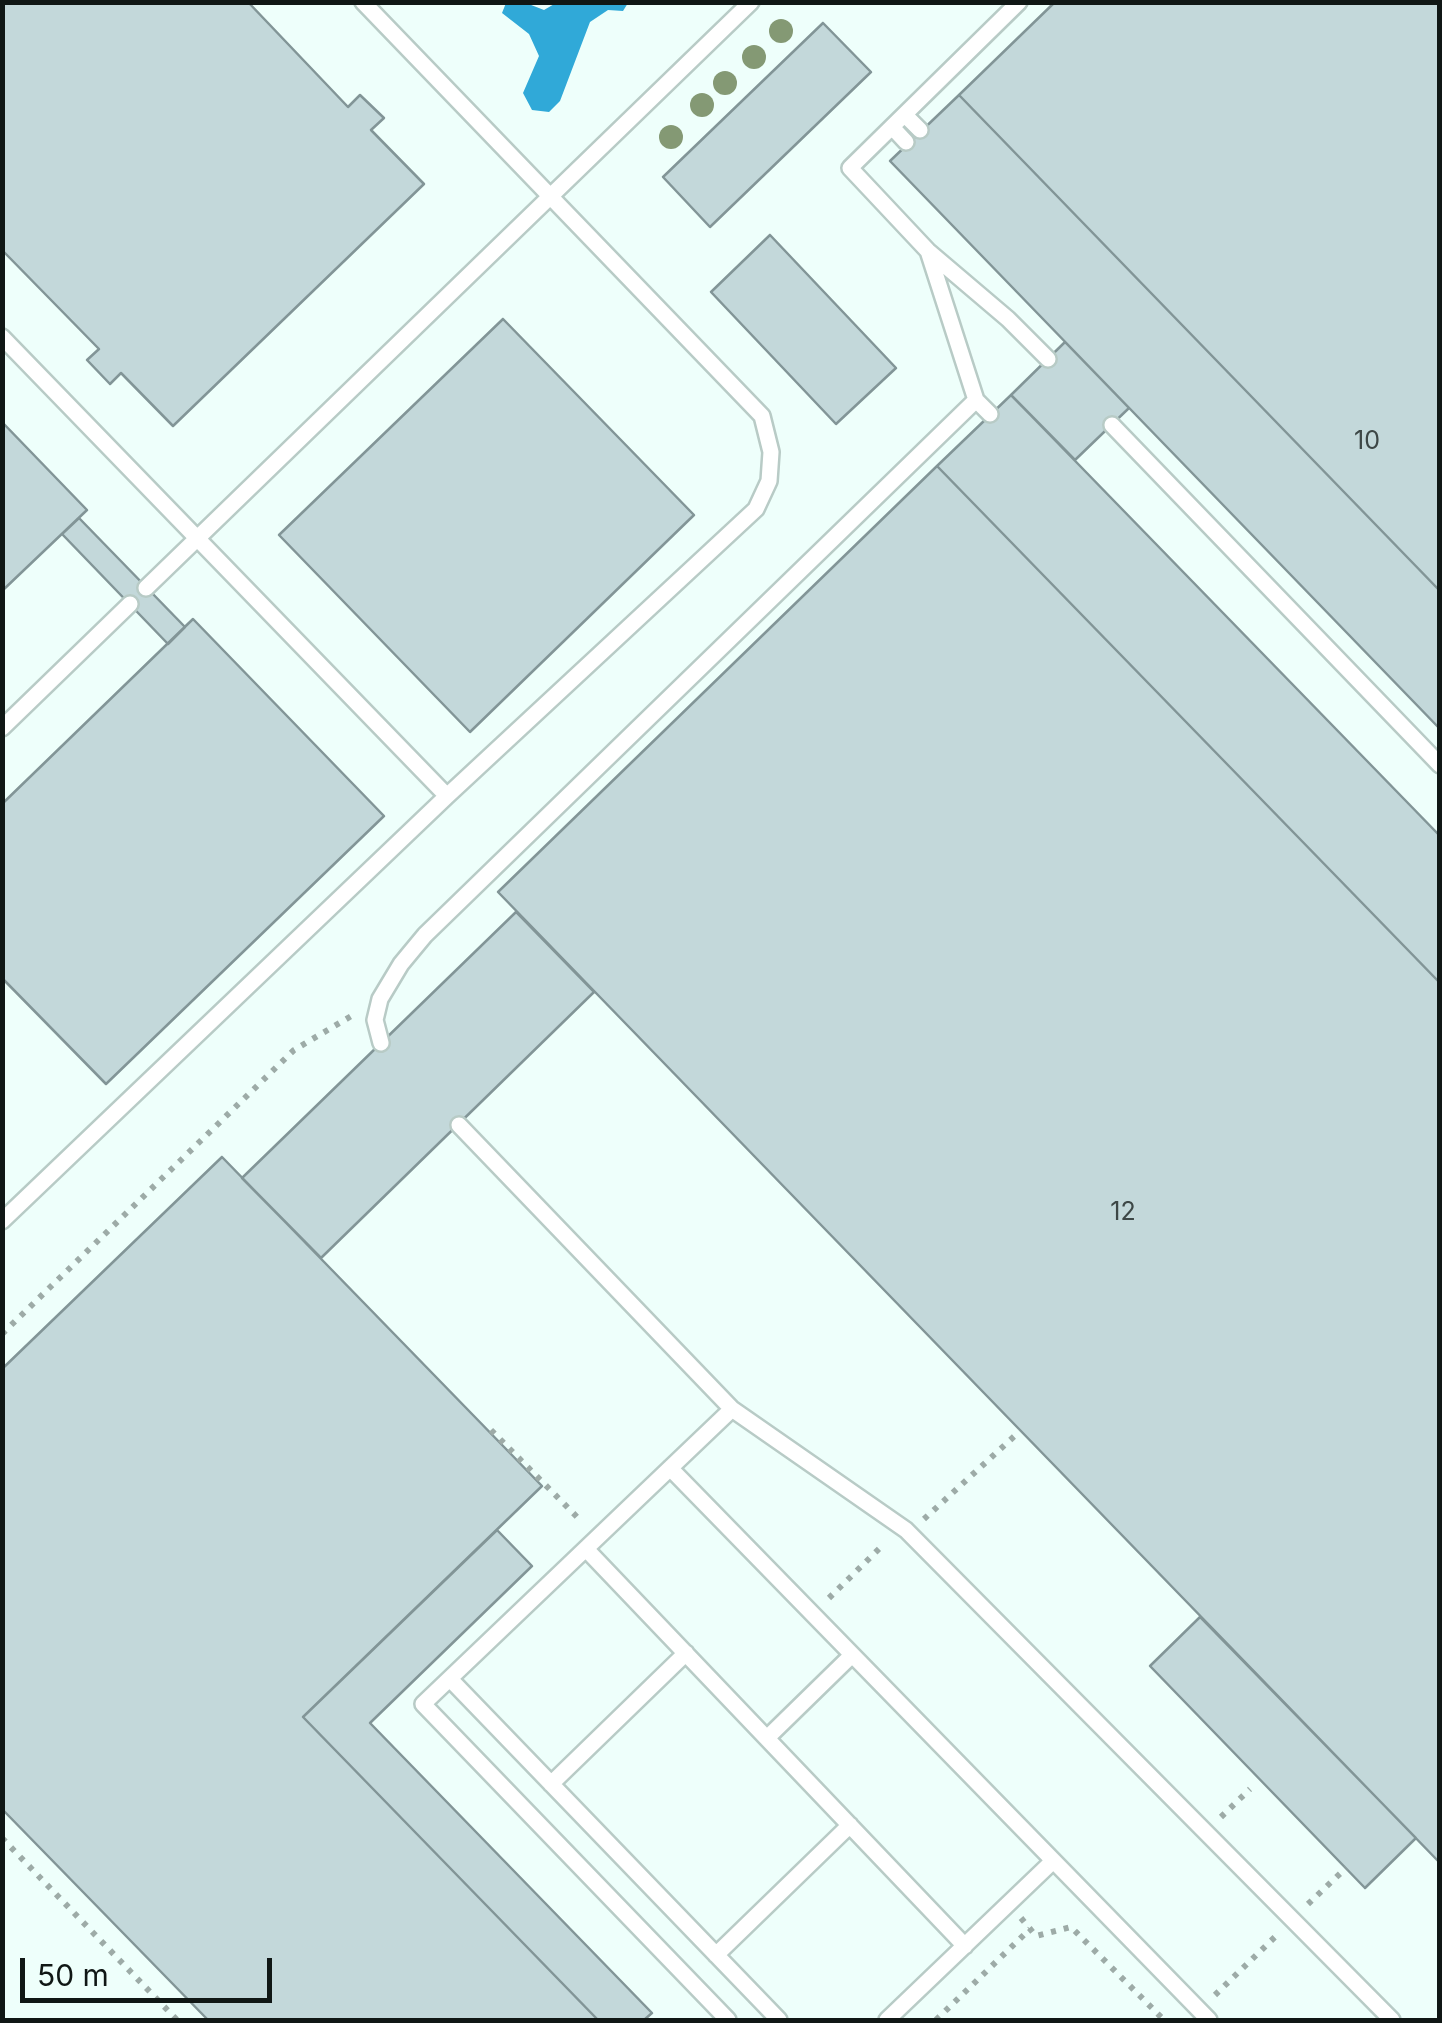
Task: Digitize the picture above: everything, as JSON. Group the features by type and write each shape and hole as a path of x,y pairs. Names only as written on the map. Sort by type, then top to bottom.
{"lane":[{"path":"2,1221 446,796 756,509 769,481 771,452 762,416 363,2"},
{"path":"146,588 751,2"},
{"path":"1019,2 850,168 928,251 1008,318 1048,359"},
{"path":"904,114 920,130"},
{"path":"892,127 906,142"},
{"path":"928,251 976,400 990,414"},
{"path":"2,336 446,796"},
{"path":"381,1043 375,1020 380,999 425,935 976,400"},
{"path":"1112,425 1440,765"},
{"path":"2,728 130,604"},
{"path":"460,1124 732,1409 906,1530 1392,2020"},
{"path":"728,2020 424,1704 732,1409"},
{"path":"670,1468 1204,2016"},
{"path":"586,1549 965,1946"},
{"path":"551,1784 686,1653"},
{"path":"767,1738 852,1654"},
{"path":"450,1679 779,2020"},
{"path":"716,1955 850,1825"},
{"path":"887,2020 1054,1862"}],"path":[{"path":"2,1334 294,1050 380,999"},
{"path":"1206,1832 1250,1789"},
{"path":"2,1838 178,2020"},
{"path":"1204,2016 1346,1868"},
{"path":"936,2020 1030,1929"}],"water":[{"path":"506,3 526,3 544,10 556,3 628,3 623,11 608,10 590,22 560,101 549,112 532,110 523,93 539,56 529,34 502,13"}],"building":[{"path":"2,2 248,2 348,107 360,95 384,118 371,130 424,184 173,426 121,373 110,384 87,360 99,349 2,250"},
{"path":"1055,2 1440,2 1440,591 959,95"},
{"path":"823,23 871,72 710,227 663,177"},
{"path":"959,95 1440,591 1440,729 890,161"},
{"path":"770,235 896,368 836,424 711,292"},
{"path":"503,319 694,515 470,732 279,535"},
{"path":"1065,342 1129,408 1075,460 1011,395"},
{"path":"1011,395 1440,836 1440,983 937,466"},
{"path":"2,422 87,510 2,591"},
{"path":"937,466 1440,983 1440,1863 498,892"},
{"path":"79,518 185,627 168,644 62,534"},
{"path":"193,619 384,816 106,1084 2,978 2,804"},
{"path":"516,912 594,992 321,1258 242,1178"},
{"path":"222,1157 542,1486 303,1717 598,2020 208,2020 2,1809 2,1369"},
{"path":"497,1530 532,1566 370,1723 652,2013 644,2020 598,2020 303,1717"},
{"path":"1200,1617 1416,1838 1365,1888 1150,1666"}]}
